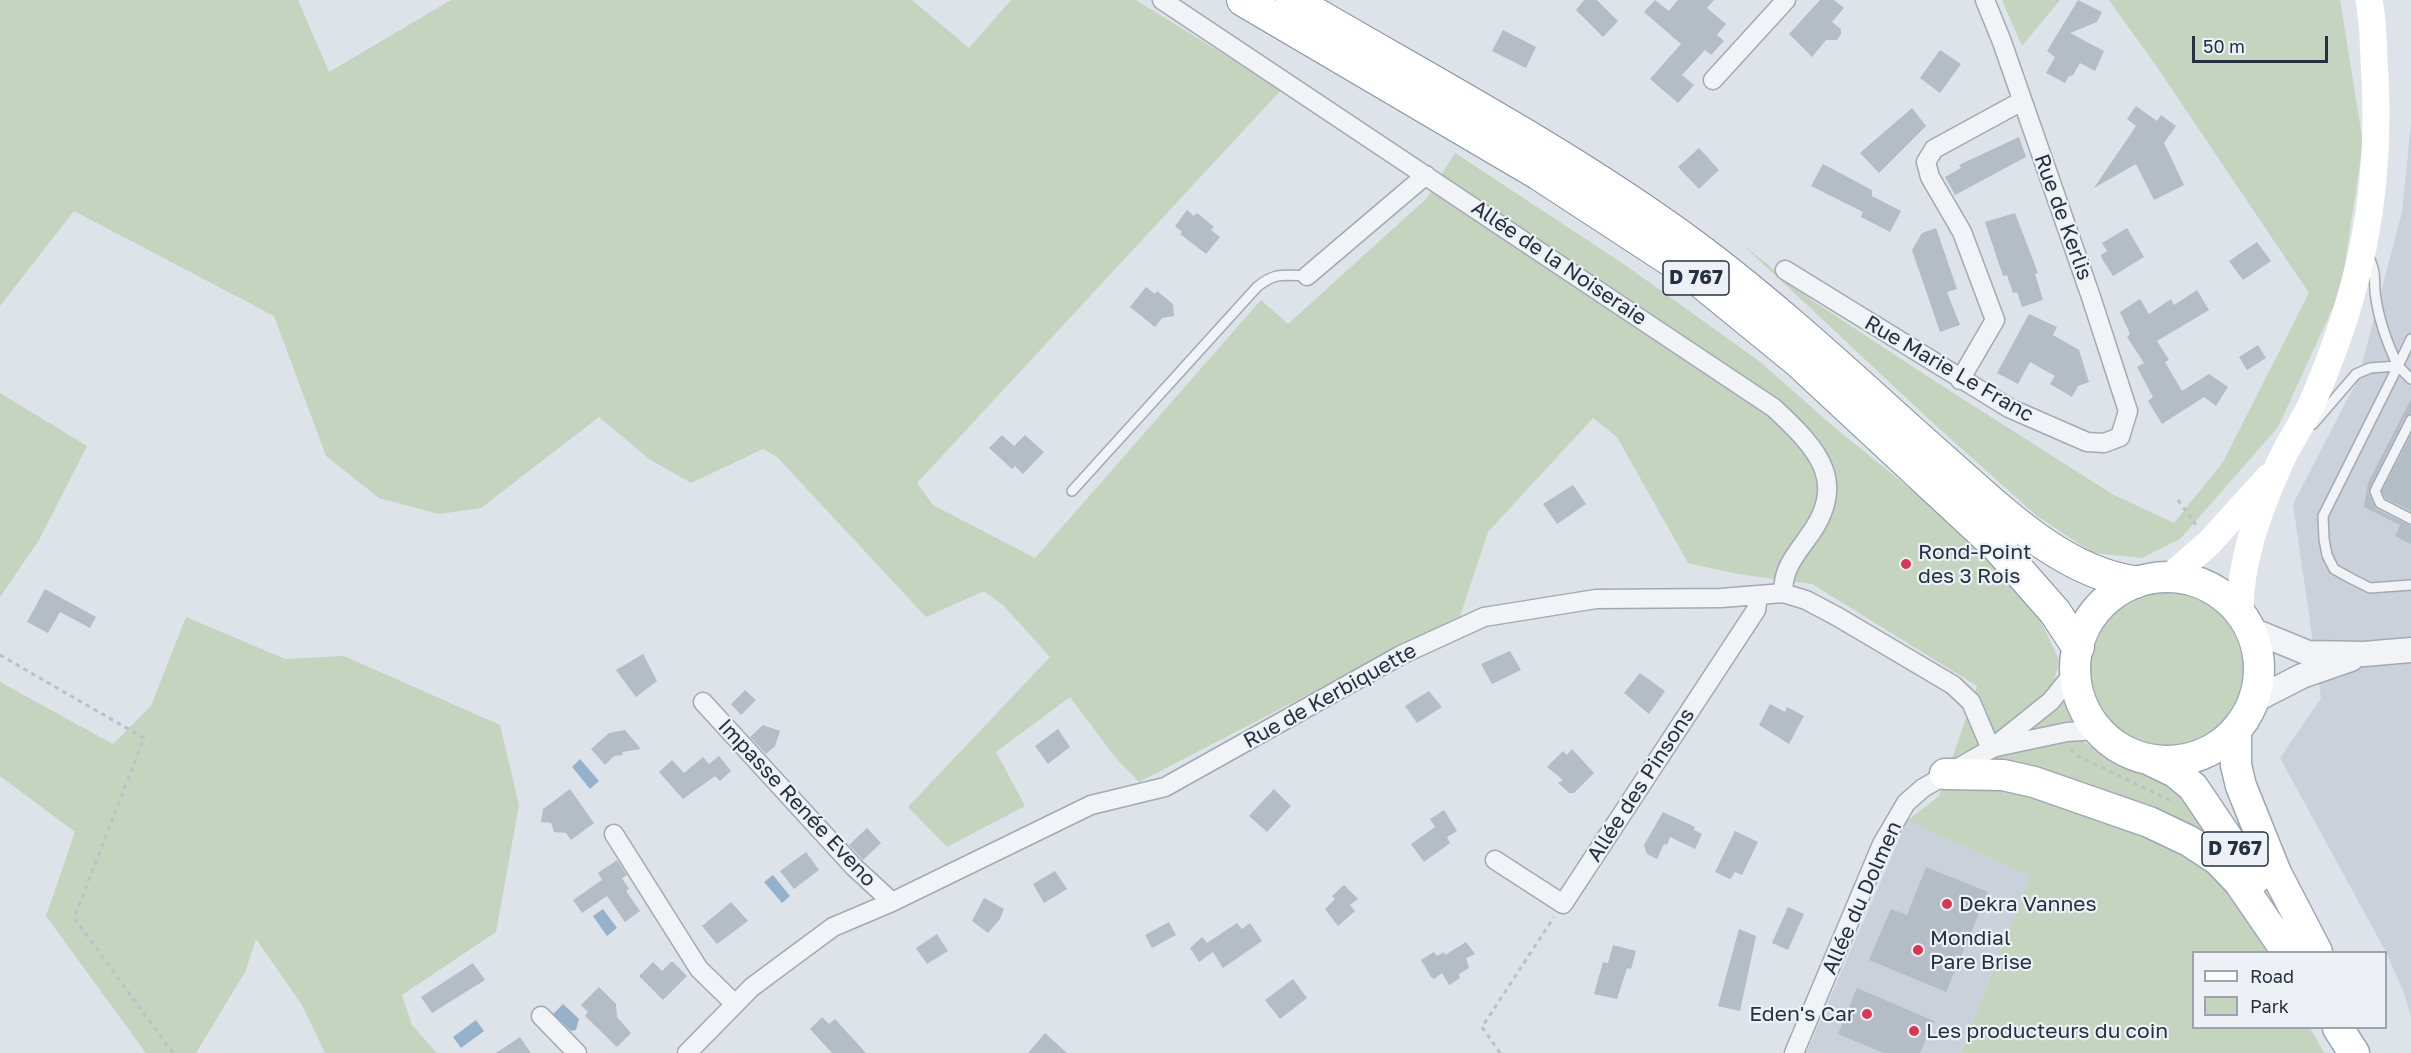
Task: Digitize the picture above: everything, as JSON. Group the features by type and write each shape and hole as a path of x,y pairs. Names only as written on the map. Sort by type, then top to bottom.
{"highway":[{"name":"D 767","path":"1243,0 1539,174 1689,272 1798,361 1997,546 2055,612 2076,659"},
{"name":"D 767","path":"1292,0 1574,166 1643,211 1748,287 1803,333 1970,483 2051,548 2088,571 2111,579 2135,582"}],"main road":[{"path":"2246,620 2221,593 2197,581 2171,576 2135,582 2119,590 2093,613 2076,659 2081,703 2098,730 2122,749 2150,760 2174,761 2197,756 2218,746 2236,730 2254,700 2260,676 2259,653 2246,620 2244,562 2283,458 2311,406 2341,334 2365,248 2375,180 2377,131 2369,0"},
{"path":"2171,576 2209,543 2283,458"},
{"name":"D 767","path":"2236,730 2236,765 2241,786 2276,873 2316,951"},
{"name":"D 767","path":"2150,760 2175,772 2193,787 2305,951"},
{"path":"1945,774 2003,775 2034,783 2149,822 2189,841 2217,860 2239,882 2286,951"},
{"path":"2339,1029 2354,1053"},
{"path":"2357,1029 2369,1053"}],"street":[{"name":"Allée de la Noiseraie","path":"1162,0 1758,397 1797,429 1821,462 1830,493 1819,523 1787,565 1783,593"},
{"path":"1713,80 1786,0"},
{"name":"Rue de Kerlis","path":"1985,0 2091,297 2127,411 2120,437"},
{"path":"1960,380 1995,320 1962,231 1930,177 1926,162 1935,149 2022,101"},
{"path":"1307,276 1426,175"},
{"name":"Rue Marie Le Franc","path":"1785,270 1960,380 2009,408 2087,442 2104,443 2120,437"},
{"name":"Rue de Kerbiquette","path":"687,1053 752,987 832,927 892,902 1091,805 1165,787 1401,655 1484,617 1596,599 1758,596 1783,593 1806,600 1838,617 1953,685 1971,702 1991,748"},
{"name":"Allée des Pinsons","path":"1563,904 1756,610 1758,596"},
{"path":"2246,620 2308,653 2364,654 2411,650"},
{"path":"2254,700 2302,676 2364,654"},
{"name":"Allée du Dolmen","path":"1794,1053 1892,826 1906,803 1945,774 1991,748 2050,701 2076,659"},
{"name":"Impasse Renée Eveno","path":"703,702 854,867 892,902"},
{"name":"Allée du Dolmen","path":"1991,748 2067,732 2098,730"},
{"path":"614,834 699,969 735,1004"},
{"path":"1495,860 1563,904"},
{"path":"541,1016 577,1053"}],"lane":[{"path":"2365,248 2376,273 2375,292 2384,332 2398,366 2411,379"},
{"path":"1072,490 1257,287 1269,277 1278,275 1307,276"},
{"path":"2411,339 2323,516 2324,538 2334,569 2370,588 2411,585"},
{"path":"2283,458 2356,374 2370,368 2398,366"},
{"path":"2411,420 2375,491 2380,503 2411,519"}],"path":[{"path":"2178,500 2209,543"},
{"path":"0,655 106,719 144,738 74,918 172,1053"},
{"path":"1500,1053 1482,1028 1563,904"}],"shaded area":[{"path":"2411,123 2411,1017 2387,951 2280,758 2321,698 2293,504 2358,379 2402,212"},
{"path":"1907,821 2030,876 1961,1053 1806,1053"}],"green space":[{"path":"0,0 298,0 329,72 451,0 912,0 969,48 1011,0 1136,0 1281,90 917,483 933,505 1035,558 1261,300 1288,324 1426,199 1455,153 1625,265 1759,361 1834,427 1956,526 2038,615 2060,662 2055,676 2067,711 2085,743 2117,764 2172,785 2209,831 2222,883 2266,951 2192,951 2192,1029 2311,1029 2324,1053 1961,1053 2030,876 1907,821 1939,796 1977,686 1812,584 1738,574 1688,563 1617,437 1593,418 1488,532 1460,616 1139,782 1115,757 1070,697 996,752 1025,806 947,847 908,807 1050,657 1004,606 984,591 926,617 777,457 763,449 691,483 649,459 599,417 481,508 439,514 379,498 326,456 274,316 74,211 0,306"},
{"path":"2002,0 2060,0 2022,46"},
{"path":"2109,0 2340,0 2363,143 2341,290 2278,427 2180,539 2142,558 2093,553 2037,516 1933,423 1742,244 1813,301 1936,382 2112,494 2174,523 2223,462 2309,293 2157,67"},
{"path":"0,393 87,446 39,540 0,597"},
{"path":"2166,593 2196,598 2221,615 2238,640 2243,670 2238,700 2221,725 2196,742 2166,747 2136,742 2111,725 2094,700 2089,670 2094,640 2111,615 2136,598"},
{"path":"186,617 285,659 344,656 500,725 519,805 496,932 402,995 412,1025 437,1053 325,1053 302,1005 256,939 245,972 196,1053 146,1053 46,916 75,832 0,776 0,682 113,744 151,706"}],"water":[{"path":"580,759 599,781 590,789 572,767"},
{"path":"773,875 790,896 782,903 764,882"},
{"path":"603,909 617,928 607,936 593,916"},
{"path":"563,1004 579,1019 576,1030 571,1031 553,1014"},
{"path":"476,1020 484,1031 461,1048 453,1037"}],"building":[{"path":"1584,0 1597,0 1618,21 1603,37 1576,10"},
{"path":"1655,0 1669,11 1678,0 1714,0 1707,8 1726,24 1717,35 1724,41 1711,55 1705,50 1682,75 1694,85 1678,103 1650,79 1681,44 1644,12"},
{"path":"1820,0 1834,0 1844,8 1832,22 1841,29 1841,34 1837,40 1826,40 1812,57 1789,34"},
{"path":"2078,0 2102,12 2097,22 2070,33 2104,51 2095,71 2080,63 2065,83 2046,73 2055,57 2047,51"},
{"path":"1503,30 1536,47 1526,68 1492,51"},
{"path":"1940,50 1961,64 1940,93 1920,78"},
{"path":"2136,106 2157,121 2161,115 2176,126 2164,143 2184,185 2154,200 2136,164 2094,188 2136,126 2127,119"},
{"path":"1912,108 1926,126 1879,173 1860,153"},
{"path":"2019,137 2026,157 1955,195 1945,177 1961,168 1959,165"},
{"path":"1699,148 1719,170 1699,189 1678,167"},
{"path":"1823,164 1872,190 1872,196 1901,211 1890,232 1861,217 1863,212 1811,186"},
{"path":"1187,210 1194,216 1197,213 1214,227 1211,230 1220,237 1206,254 1180,234 1182,232 1175,226"},
{"path":"2015,213 2038,273 2035,274 2043,300 2022,307 2017,292 2013,293 2007,275 2003,276 1985,222"},
{"path":"1936,228 1957,289 1947,292 1960,325 1940,332 1912,250 1922,233"},
{"path":"2127,228 2144,257 2113,276 2102,259 2101,255 2107,251 2102,243"},
{"path":"2257,242 2271,261 2243,280 2229,261"},
{"path":"1146,287 1155,294 1157,291 1173,304 1174,316 1162,318 1155,327 1130,307"},
{"path":"2197,290 2209,310 2157,341 2169,360 2165,362 2182,391 2209,374 2228,387 2216,406 2204,397 2162,424 2148,401 2153,397 2137,367 2144,363 2127,337 2130,334 2120,312 2140,299 2149,314 2171,299 2174,305"},
{"path":"2029,314 2057,327 2053,335 2079,350 2089,382 2078,386 2072,397 2050,384 2055,376 2030,362 2018,384 1997,373"},
{"path":"2258,345 2266,358 2247,370 2239,357"},
{"path":"2411,399 2411,413 2405,417 2368,491 2376,509 2411,526 2411,544 2395,536 2400,525 2364,507 2368,483"},
{"path":"1002,435 1014,446 1025,435 1044,452 1023,474 1015,466 1012,469 989,448"},
{"path":"2411,435 2411,511 2385,498 2382,491"},
{"path":"1573,485 1586,504 1557,524 1543,504"},
{"path":"45,589 96,617 90,628 60,612 48,633 27,622"},
{"path":"1510,651 1521,670 1492,684 1481,664"},
{"path":"643,654 657,681 636,697 616,670"},
{"path":"1640,673 1665,691 1649,714 1624,693"},
{"path":"745,690 756,700 741,715 731,704"},
{"path":"1429,691 1442,707 1417,723 1405,706"},
{"path":"1770,704 1785,712 1787,707 1804,716 1789,744 1759,725"},
{"path":"763,725 780,731 775,746 766,754 750,737"},
{"path":"1058,729 1070,747 1048,764 1035,746"},
{"path":"625,730 641,749 622,752 623,755 614,756 605,765 591,749 609,733"},
{"path":"1572,749 1594,773 1574,793 1569,793 1558,783 1563,780 1547,767 1563,751 1567,755"},
{"path":"719,756 731,771 720,781 715,776 683,799 659,772 672,760 684,773 703,757 709,764"},
{"path":"570,789 594,823 571,840 566,833 554,832 551,823 541,822 543,809"},
{"path":"1274,789 1291,806 1267,832 1249,816"},
{"path":"1444,810 1457,831 1447,837 1450,843 1424,862 1411,844 1435,827 1430,819"},
{"path":"1663,812 1695,827 1694,830 1702,834 1695,849 1670,837 1657,859 1647,854 1644,845"},
{"path":"867,828 881,843 863,860 849,845"},
{"path":"1735,831 1758,842 1742,875 1735,872 1730,879 1715,872"},
{"path":"806,852 819,870 794,889 780,871"},
{"path":"617,860 627,875 622,878 629,889 626,891 640,911 625,922 607,896 582,913 573,900 602,880 598,873"},
{"path":"1926,867 1988,892 1946,992 1869,960 1891,909 1907,915"},
{"path":"1055,871 1067,889 1044,903 1033,884"},
{"path":"1344,885 1358,899 1350,905 1355,911 1338,926 1325,909 1335,899 1332,896"},
{"path":"984,898 1004,909 1000,919 988,933 972,921"},
{"path":"731,902 748,921 717,944 702,926"},
{"path":"1788,907 1804,914 1788,950 1772,943"},
{"path":"1169,922 1176,935 1152,948 1145,935"},
{"path":"1237,923 1242,929 1250,923 1262,941 1223,968 1213,952 1199,962 1190,948 1202,937 1207,943"},
{"path":"1739,929 1756,936 1740,1011 1718,1006"},
{"path":"937,934 948,951 927,964 916,948"},
{"path":"1466,942 1475,954 1466,958 1469,968 1459,974 1460,978 1449,985 1442,973 1434,979 1431,977 1421,960 1434,952 1437,956 1444,952 1445,955"},
{"path":"1613,945 1636,951 1631,969 1627,968 1617,999 1594,994 1603,962 1608,963"},
{"path":"672,961 687,976 663,1000 639,976 653,962 662,971"},
{"path":"473,963 485,980 432,1013 421,997"},
{"path":"1293,979 1307,998 1280,1019 1265,1000"},
{"path":"599,987 616,1004 617,1017 631,1033 617,1047 585,1016 588,1012 581,1005"},
{"path":"1857,988 1934,1021 1920,1053 1884,1053 1838,1034"},
{"path":"822,1017 829,1024 835,1019 866,1053 832,1053 810,1029"},
{"path":"1045,1033 1067,1053 1028,1053"},
{"path":"520,1037 531,1053 496,1053"}],"place":[{"name":"Rond-Point des 3 Rois","path":"1906,564"},
{"name":"Dekra Vannes","path":"1947,904"},
{"name":"Mondial Pare Brise","path":"1918,950"},
{"name":"Eden's Car","path":"1867,1014"},
{"name":"Les producteurs du coin","path":"1914,1031"}]}
